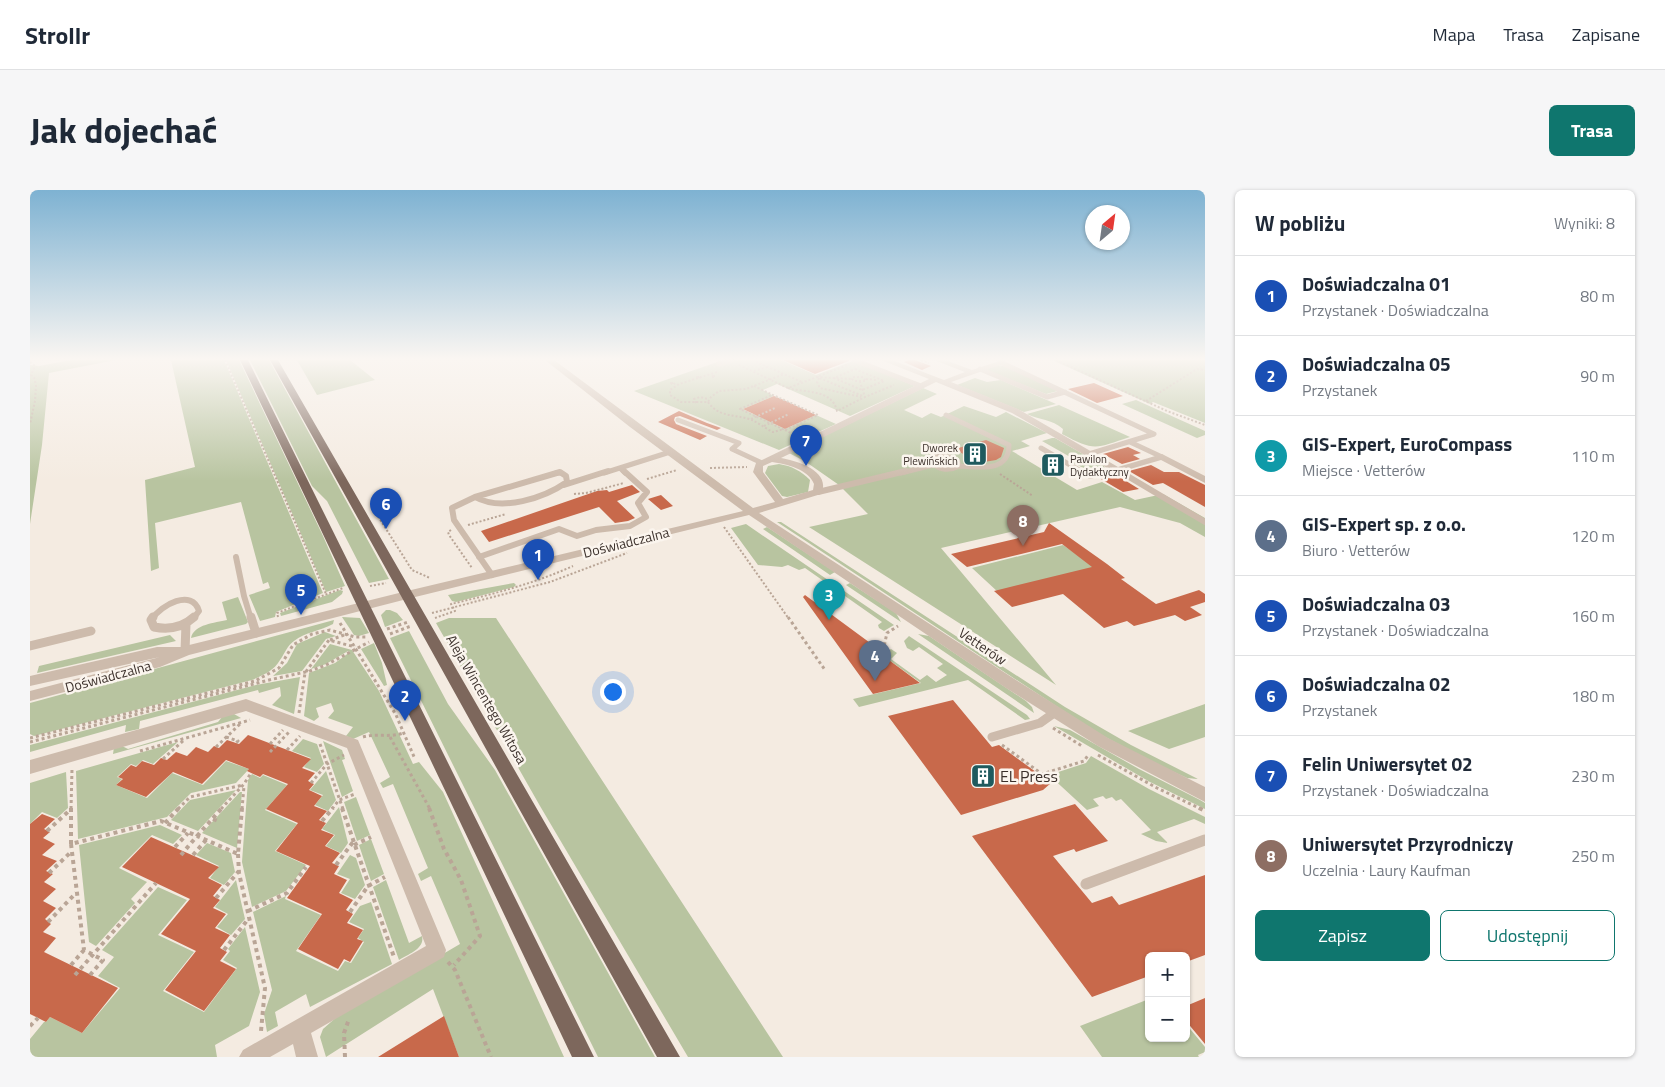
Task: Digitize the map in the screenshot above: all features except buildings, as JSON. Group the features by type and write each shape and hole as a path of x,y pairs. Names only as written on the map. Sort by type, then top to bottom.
{"main road":[{"path":"264,400 583,1057"},
{"name":"Aleja Wincentego Witosa","path":"297,400 669,1057"}],"street":[{"name":"Vetterów","path":"602,400 751,512 1054,713 1125,755 1205,795"},
{"path":"780,502 758,472 763,463 891,400"},
{"path":"988,400 1014,411 1117,470 1162,457 1205,480"},
{"path":"763,463 782,460 805,469 819,482 818,492"},
{"name":"Doświadczalna","path":"30,681 158,652 184,651 364,605 492,575 721,526 751,512 818,492"},
{"name":"Doświadczalna","path":"30,696 160,662 184,651"},
{"path":"30,767 246,705 293,730 353,744 437,950 256,1053"},
{"path":"300,1029 307,1057"}],"lane":[{"path":"1084,400 1154,434 1089,454"},
{"path":"818,492 933,465 949,470 959,466 990,467 999,465 1007,459 1009,445 946,415"},
{"path":"678,420 739,443 732,449 763,463"},
{"path":"1130,442 1162,457"},
{"path":"1041,448 1090,476 1117,470 1205,522"},
{"path":"475,497 481,501 500,504 670,452"},
{"path":"933,465 930,457 942,455 954,459 958,462 959,466"},
{"path":"478,556 559,529 568,535 585,535 601,528 616,529 634,526 646,517 638,503 647,492 620,468"},
{"path":"492,575 458,528 452,515 452,508 460,502 554,473 560,472 566,476 567,482 563,485"},
{"path":"236,556 244,596 256,634"},
{"path":"184,651 186,624 198,612 197,604 187,600 169,604 155,613 151,620 154,627 161,629 175,628 186,624"},
{"path":"30,646 91,631"},
{"path":"995,740 1040,723 1054,713"},
{"path":"1086,884 1205,840"}],"path":[{"path":"30,424 34,400"},
{"path":"242,400 326,594"},
{"path":"678,400 696,403 708,401 712,409 720,413 749,420 773,432 784,430 818,415 785,400"},
{"path":"760,400 740,409 804,439"},
{"path":"833,400 837,411 860,400"},
{"path":"1145,401 1205,425"},
{"path":"749,420 775,408"},
{"path":"764,426 790,414"},
{"path":"570,495 579,492 586,493 691,468 763,463"},
{"path":"990,467 1033,496"},
{"path":"373,508 412,570 437,580"},
{"path":"470,574 473,570 448,532 514,511"},
{"path":"721,526 732,526"},
{"path":"721,526 825,670"},
{"path":"30,742 269,680 305,673 334,661 355,647 378,636 452,606 550,582 630,552"},
{"path":"370,586 390,582"},
{"path":"278,613 340,589"},
{"path":"30,738 269,676 282,664 291,647 300,639 325,630 347,635 357,640 378,636 420,620 455,611 452,606"},
{"path":"340,622 373,674 415,759"},
{"path":"883,650 887,634 898,626"},
{"path":"287,750 305,673 329,640 347,635"},
{"path":"329,640 355,647"},
{"path":"138,751 254,719"},
{"path":"216,746 241,723"},
{"path":"277,727 293,730 307,738"},
{"path":"270,744 293,730"},
{"path":"270,752 293,730"},
{"path":"403,733 392,737 430,809 444,849 461,880 480,936 454,965"},
{"path":"226,737 238,741 236,743"},
{"path":"164,759 186,738"},
{"path":"313,740 320,743 396,964"},
{"path":"995,740 1042,774"},
{"path":"1036,776 1084,761 1089,754"},
{"path":"311,783 327,764"},
{"path":"80,767 70,770 71,844 84,950"},
{"path":"181,855 244,784 251,773"},
{"path":"165,823 190,797 244,784"},
{"path":"244,784 238,854 239,871 265,988 256,1053"},
{"path":"322,822 339,800 354,794"},
{"path":"47,831 71,809"},
{"path":"213,819 218,821"},
{"path":"71,844 161,821 238,854"},
{"path":"174,847 188,832"},
{"path":"336,865 354,843 371,837"},
{"path":"193,855 206,840"},
{"path":"49,873 72,851"},
{"path":"248,911 287,892 306,868"},
{"path":"216,898 239,871"},
{"path":"350,912 368,886 385,877"},
{"path":"75,975 156,883"},
{"path":"48,922 76,893"},
{"path":"224,950 249,918"},
{"path":"84,950 103,960 90,975"},
{"path":"70,965 84,950"},
{"path":"437,950 455,970 491,1057"},
{"path":"345,1057 342,1040 344,1028 350,1019 356,996"},
{"path":"30,1026 38,1018"}],"green space":[{"path":"30,400 46,400 42,445 30,524"},
{"path":"180,400 241,400 323,593 276,612 275,617 260,621 249,595 270,588 268,582 263,584 241,502 155,523 159,568 151,571 145,480 195,467"},
{"path":"243,400 258,400 345,586 326,592"},
{"path":"270,400 291,400 389,579 369,583 327,501 312,486"},
{"path":"657,400 763,400 743,409 753,414 774,405 774,424 785,429 816,415 836,424 779,450"},
{"path":"815,400 884,400 850,416"},
{"path":"897,400 924,400 904,410 922,418 931,413 941,417 964,406 996,417 1006,412 1047,433 1021,441 1030,446 1012,451 1077,490 1102,482 1135,500 1163,494 1205,518 1205,537 1180,523 1120,507 941,548 1056,685 809,527 868,514 839,485 806,462 789,453"},
{"path":"995,400 1048,400 1056,404 1024,412"},
{"path":"1137,400 1205,431 1205,435 1197,438 1122,404"},
{"path":"1142,400 1205,400 1205,423 1153,402 1150,404"},
{"path":"1059,405 1130,437 1102,446 1089,446 1062,434 1063,429 1054,423 1027,414"},
{"path":"1052,438 1104,466 1105,470 1092,472 1071,462 1072,458 1042,441"},
{"path":"779,464 796,469 810,480 808,492 787,497 782,496 765,473 768,466"},
{"path":"777,522 781,522 1065,707 1131,745 1198,779 1187,778 1152,762 1094,731"},
{"path":"746,524 894,625 884,631 879,628 878,625 882,622 805,568 799,570 788,565 782,567 758,565 731,528"},
{"path":"767,527 835,572 830,575 763,529"},
{"path":"1063,545 1095,567 998,592 972,568"},
{"path":"514,583 516,585 514,587 456,602 452,601 448,595"},
{"path":"850,583 896,613 901,622 846,585"},
{"path":"340,590 343,591 342,594 332,602 281,616 280,613"},
{"path":"238,597 248,622 246,624 191,638 193,633 201,627 227,620 222,602"},
{"path":"386,610 397,613 403,620 385,627 381,615"},
{"path":"342,617 360,618 369,633 359,636 354,635"},
{"path":"449,618 496,618 783,1057 688,1057 540,806 436,623"},
{"path":"334,620 333,624 294,641 275,667 252,680 34,736 30,734 30,703"},
{"path":"409,631 448,704 495,770 655,1057 598,1057 390,638"},
{"path":"325,632 336,636 326,639 302,671 273,676 287,663 297,644"},
{"path":"918,634 929,636 1026,701 1032,707 1034,713"},
{"path":"170,635 176,641 37,673 39,666"},
{"path":"909,636 1027,715 1030,719 1025,720 968,680 859,707 853,699 921,683 882,655 891,649 897,653 891,659 920,680 927,675 936,682 947,675 937,668 943,664 919,647 913,651 907,648 904,641"},
{"path":"374,643 382,663 387,685 384,686 361,649"},
{"path":"330,644 352,650 379,691 413,764 419,762 443,792 564,1057 459,1057 433,989 326,1057 320,1037 323,1029 339,1015 460,944 431,876 421,881 418,874 428,868 393,784 383,788 380,783 390,777 369,732 353,739 346,736 353,727 328,718 334,711 331,703 316,708 319,717 314,721 304,716 309,673 335,663 350,652 348,651 326,664 311,669"},
{"path":"300,677 294,714 272,705 281,696 280,687 259,693 258,690 140,721 139,729 125,732 126,725 30,752 30,745 256,685"},
{"path":"1205,704 1205,737 1169,749 1128,731"},
{"path":"234,714 241,718 113,754 114,747 120,745 128,749 218,722 223,716"},
{"path":"1054,726 1070,730 1139,769 1200,800 1205,803 1205,809 1150,782"},
{"path":"303,739 317,744 324,764 317,772 304,767 311,758 292,751"},
{"path":"323,741 342,750 345,759 342,760 353,791 342,797"},
{"path":"178,742 153,764 143,760 136,766 131,764 117,777 122,779 116,785 147,798 172,773 203,785 226,761 249,769 236,783 191,793 167,817 78,839 76,771"},
{"path":"1091,756 1149,789 1205,817 1205,824 1194,819 1157,832 1168,843 1156,841 1141,834 1151,830 1121,799 1116,801 1112,797 1106,799 1103,796 1093,799 1099,806 1087,810 1049,775 1086,763"},
{"path":"326,771 336,800 328,811 315,805 323,795 310,790"},
{"path":"66,772 68,808 57,818 42,812 30,824 30,783"},
{"path":"252,774 260,778 263,775 287,785 265,810 297,824 275,851 306,865 286,891 252,907 242,862 248,780"},
{"path":"236,790 198,831 171,820 190,800"},
{"path":"242,792 237,848 202,833"},
{"path":"356,797 370,835 357,841 344,802"},
{"path":"339,807 348,843 341,853 326,846 335,835 322,829"},
{"path":"160,825 182,835 173,844 152,835 119,868 147,882 131,899 135,903 96,946 89,942 79,845"},
{"path":"371,839 384,874 371,881 359,845"},
{"path":"207,843 231,853 235,872 224,885 210,878 219,866 196,855"},
{"path":"350,855 356,858 365,885 355,899 341,893 350,879 337,874"},
{"path":"236,880 245,919 231,935 217,927 228,914 215,907"},
{"path":"386,880 409,943 422,936 421,944 418,948 399,960 373,887"},
{"path":"158,887 187,900 158,935 194,952 163,991 204,1012 237,968 223,960 230,951 228,949 245,927 260,992 249,1026 215,1045 217,1057 30,1057 30,1039 50,1017 82,1033 120,988 98,976 114,957 102,950"},
{"path":"286,896 285,899 321,915 296,951 338,971 345,961 351,963 364,942 358,938 364,929 349,922 360,906 371,902 392,964 310,1007 306,994 275,1012 278,1026 267,1032 264,1014 272,990 253,912"},
{"path":"1145,1001 1145,1042 1190,1042 1190,1029 1205,1047 1205,1052 1198,1055 1199,1057 1102,1057 1080,1026"}],"place":[{"name":"Dworek Plewińskich","path":"975,454"},
{"name":"Pawilon Dydaktyczny","path":"1053,465"},
{"name":"Felin Uniwersytet 02","path":"806,466"},
{"name":"Doświadczalna 02","path":"386,529"},
{"name":"Uniwersytet Przyrodniczy","path":"1023,546"},
{"name":"Doświadczalna 01","path":"538,580"},
{"name":"Doświadczalna 03","path":"301,615"},
{"name":"GIS-Expert, EuroCompass","path":"829,620"},
{"name":"GIS-Expert sp. z o.o.","path":"875,681"},
{"name":"Doświadczalna 05","path":"405,721"},
{"name":"EL Press","path":"983,776"}]}
